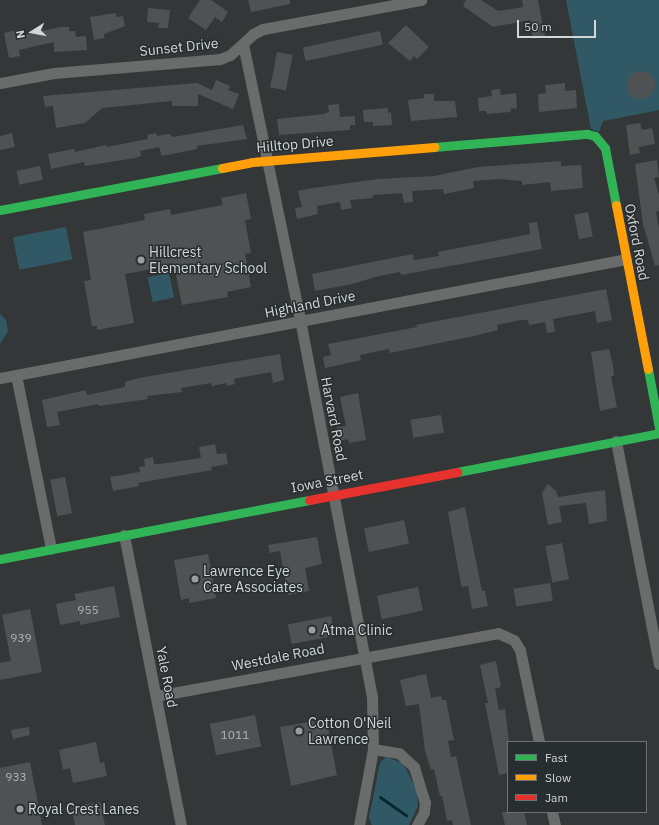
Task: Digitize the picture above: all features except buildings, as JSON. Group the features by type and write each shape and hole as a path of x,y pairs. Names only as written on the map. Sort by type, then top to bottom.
{"main road":[{"name":"Hilltop Drive","path":"0,210 268,160 588,134 595,136"},
{"name":"Oxford Road","path":"595,136 602,142 605,148 659,428"},
{"name":"Iowa Street","path":"0,559 333,494 659,433"}],"street":[{"name":"Sunset Drive","path":"0,83 54,73 220,59 230,56 263,29 421,0"},
{"name":"Harvard Road","path":"243,44 300,321 365,656 373,708 373,749 359,825"},
{"name":"Highland Drive","path":"0,378 626,259"},
{"path":"16,374 51,549"},
{"path":"616,441 659,664"},
{"name":"Yale Road","path":"124,535 181,825"},
{"name":"Westdale Road","path":"156,696 487,633 498,633 509,637 520,650 539,741"},
{"path":"373,749 399,753 414,767 425,802 424,812 417,825"},
{"path":"552,813 555,825"}],"shaded area":[{"path":"566,0 659,0 659,110 603,121 599,132 591,129"},
{"path":"66,227 72,259 19,270 13,237"},
{"path":"169,273 174,297 153,302 147,278"},
{"path":"0,314 6,320 8,331 0,344"},
{"path":"386,757 403,763 417,791 418,806 409,825 372,825 369,818 380,763"}],"waterway":[{"path":"380,797 406,815"}],"traffic: fast":[{"path":"434,147 587,134 595,136 605,148 616,205"},
{"path":"0,210 222,168"},
{"path":"648,369 659,428"},
{"path":"457,472 659,433"},
{"path":"0,559 309,500"}],"traffic: slow":[{"path":"222,168 252,162 434,147"},
{"path":"616,205 648,369"}],"traffic: jam":[{"path":"309,500 457,472"}],"place":[{"name":"Hillcrest Elementary School","path":"141,260"},
{"name":"Lawrence Eye Care Associates","path":"195,579"},
{"name":"Atma Clinic","path":"312,630"},
{"name":"Cotton O'Neil Lawrence","path":"299,731"},
{"name":"Royal Crest Lanes","path":"20,809"}]}
